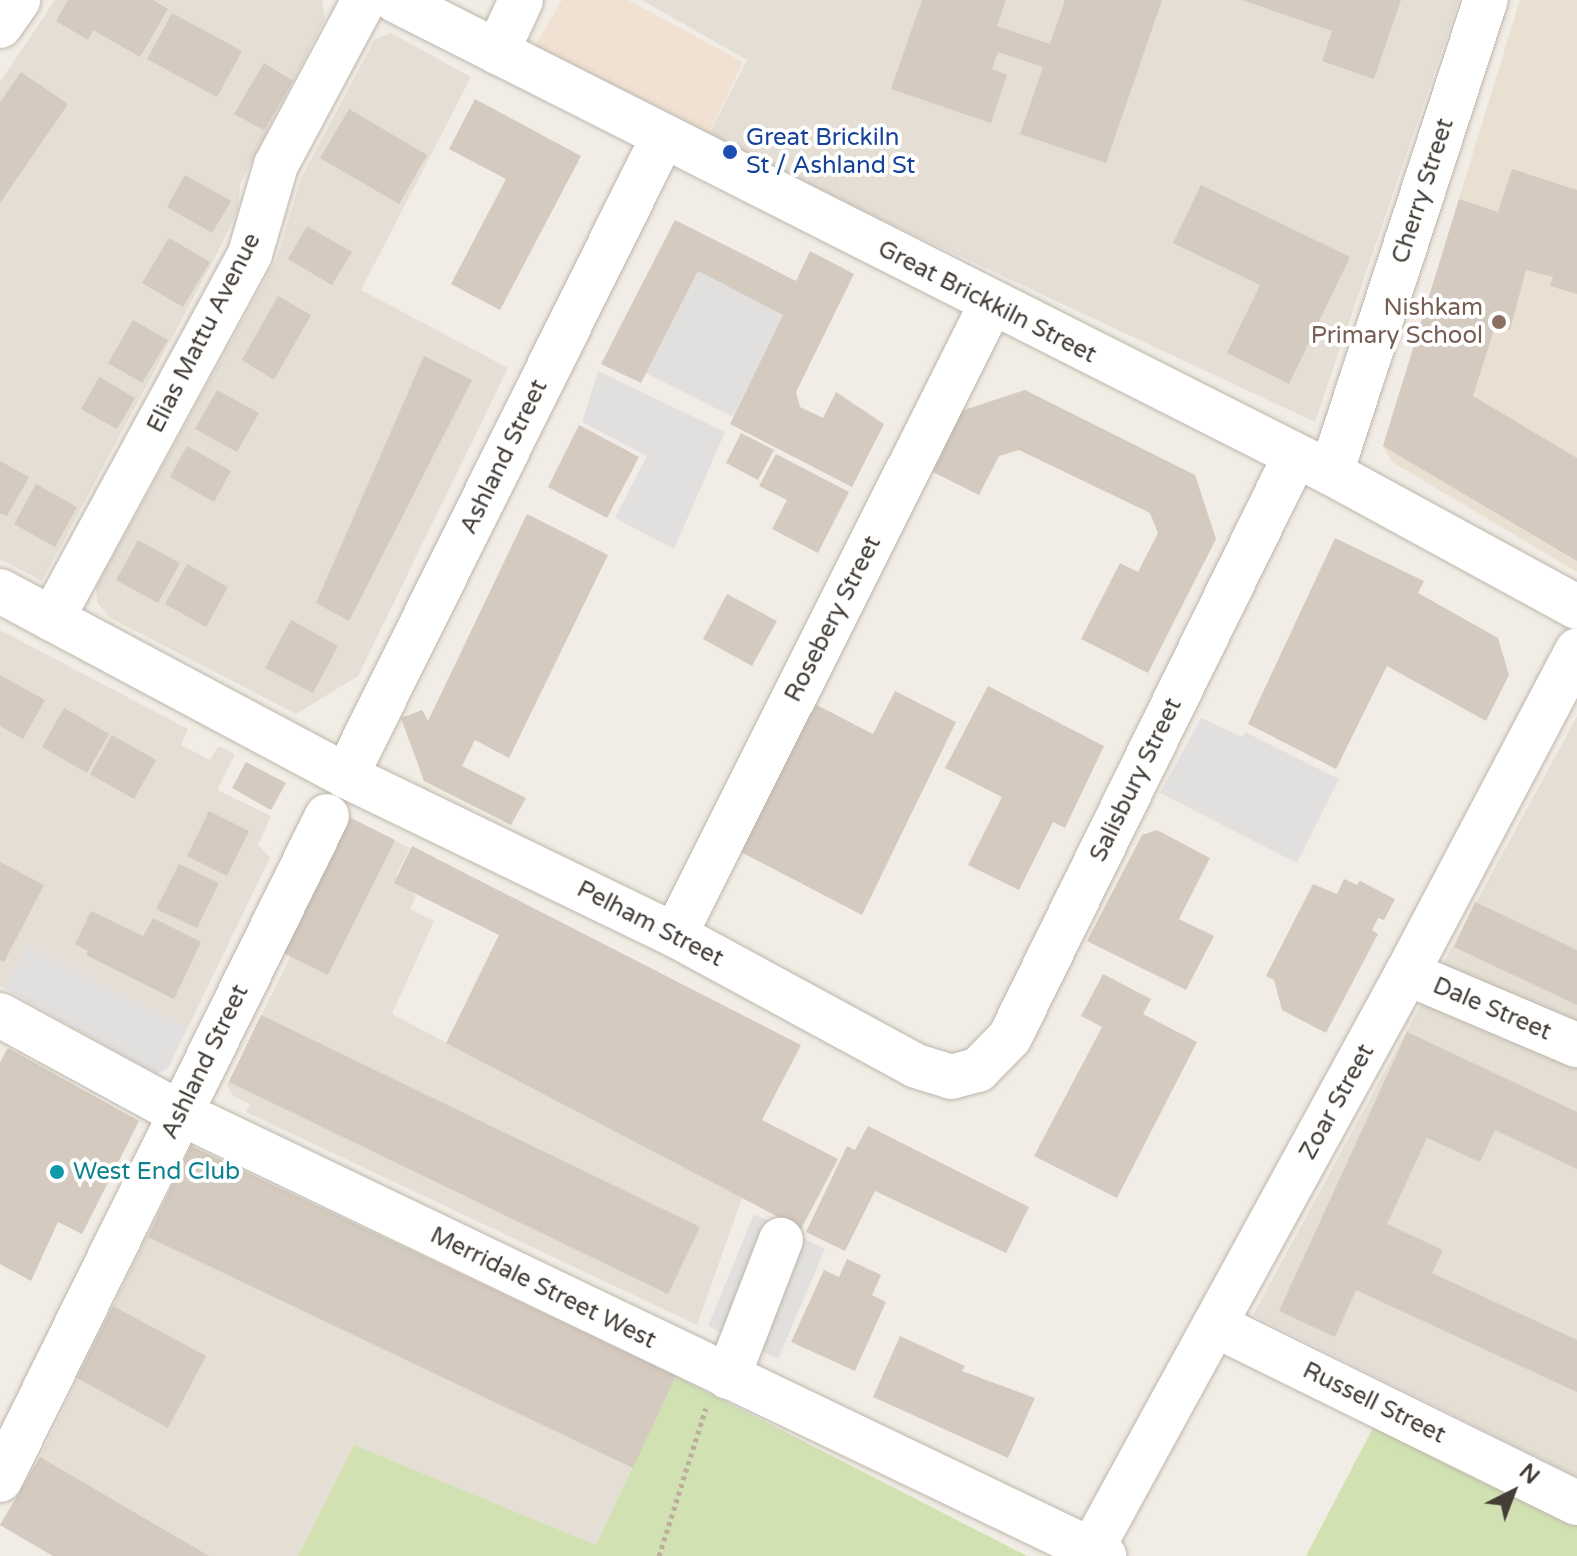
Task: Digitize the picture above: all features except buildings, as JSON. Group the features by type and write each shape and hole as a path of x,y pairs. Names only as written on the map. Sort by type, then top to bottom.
{"street":[{"path":"0,26 18,0"},
{"name":"Elias Mattu Avenue","path":"52,619 250,254 276,165 364,0"},
{"name":"Great Brickkiln Street","path":"395,0 662,139 1313,464 1577,607"},
{"path":"497,52 521,0"},
{"name":"Cherry Street","path":"1313,464 1486,0"},
{"name":"Ashland Street","path":"346,776 662,139"},
{"name":"Rosebery Street","path":"675,935 991,304"},
{"name":"Salisbury Street","path":"951,1077 978,1070 1010,1037 1313,464"},
{"path":"0,591 346,776"},
{"name":"Zoar Street","path":"1094,1554 1577,650"},
{"name":"Pelham Street","path":"346,776 675,935 916,1066 951,1077"},
{"name":"Ashland Street","path":"0,1480 327,816"},
{"name":"Dale Street","path":"1407,973 1577,1045"},
{"name":"Merridale Street West","path":"0,1015 180,1113 1094,1554"},
{"path":"723,1374 781,1240"},
{"name":"Russell Street","path":"1215,1325 1577,1503"}],"path":[{"path":"659,1556 723,1374"}],"shaded area":[{"path":"55,0 322,0 325,19 240,184 238,209 221,246 42,581 0,559 0,82"},
{"path":"562,0 628,0 743,62 707,138 535,46"},
{"path":"642,0 1459,0 1315,422 707,138 747,60"},
{"name":"Nishkam Primary School","path":"1520,0 1577,0 1577,572 1392,462 1383,446"},
{"path":"391,33 471,77 361,290 508,368 358,676 296,714 109,617 97,603 96,587 277,258 301,178 375,39"},
{"path":"698,271 783,315 733,417 646,373"},
{"path":"598,371 725,432 674,549 615,518 647,456 582,422"},
{"path":"0,630 188,729 181,745 210,760 218,746 235,754 217,790 271,816 258,845 270,858 188,1027 28,945 4,988 0,986"},
{"path":"1577,716 1577,1477 1253,1315"},
{"path":"1201,718 1242,737 1245,732 1339,779 1297,863 1160,793"},
{"path":"365,826 410,848 396,875 416,896 410,909 434,921 392,1014 742,1198 697,1325 246,1112 250,1104 233,1096 227,1085 353,830"},
{"path":"28,945 188,1027 168,1068 157,1074 4,988"},
{"path":"191,1146 676,1376 596,1545 354,1445 298,1556 53,1556 0,1525 40,1457"},
{"path":"754,1214 825,1249 778,1359 763,1352 755,1334 738,1326 720,1332 708,1326"}],"green space":[{"path":"676,1376 1027,1556 298,1556 354,1445 596,1545"},
{"path":"1374,1426 1577,1524 1577,1556 1306,1556"}],"place":[{"name":"Great Brickiln St / Ashland St","path":"730,152"},
{"name":"Nishkam Primary School","path":"1499,322"},
{"name":"West End Club","path":"57,1172"}]}
